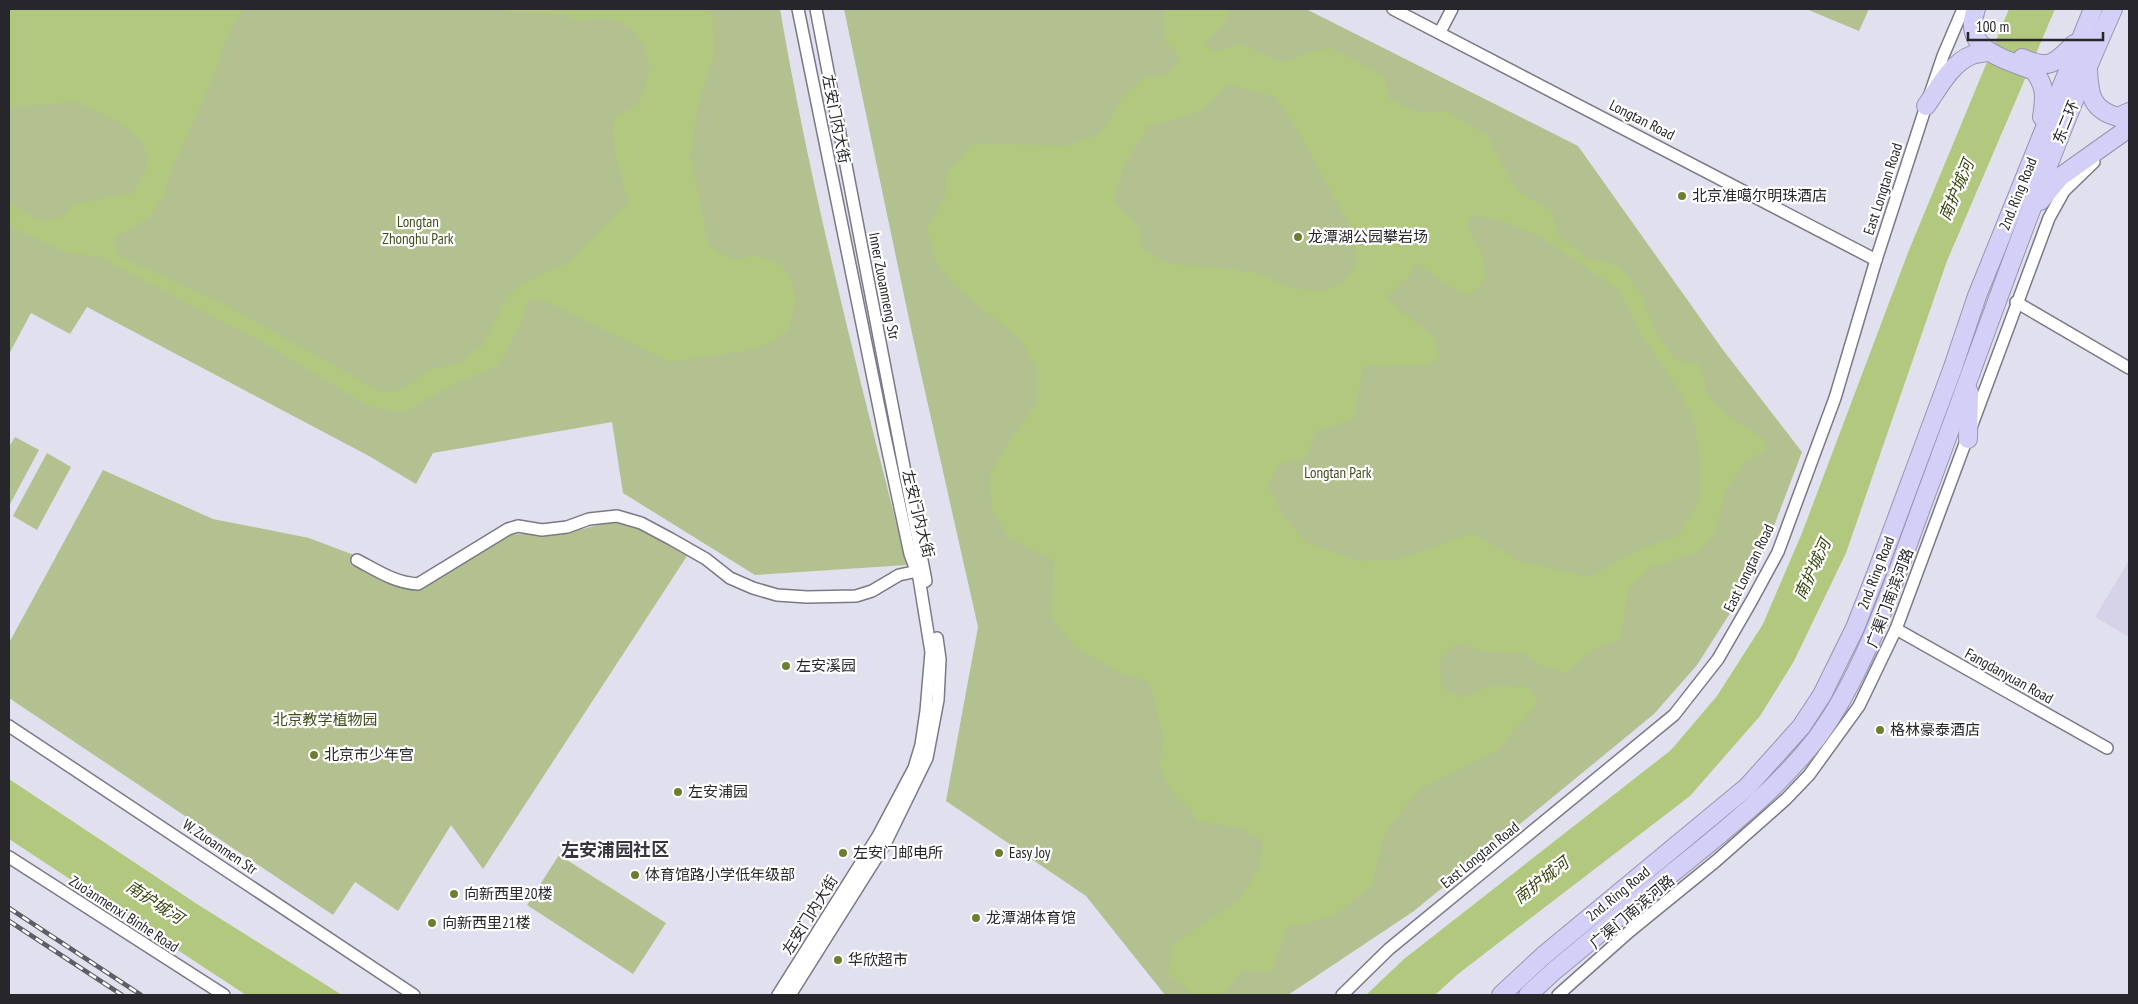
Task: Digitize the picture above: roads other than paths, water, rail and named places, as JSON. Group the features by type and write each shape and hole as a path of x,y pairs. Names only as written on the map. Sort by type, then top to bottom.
{"highway":[{"path":"1976,9 1973,17 1973,28 1977,40 1990,48 2036,68 2060,59 2081,36 2093,9"},
{"path":"1984,9 1981,24 1990,48"},
{"name":"东二环","path":"1970,377 2028,216 2088,65 2113,9"},
{"name":"2nd. Ring Road","path":"1501,995 1543,956 1747,787 1801,727 1822,695 1854,628 1878,569 1952,370 1977,296 2081,36"},
{"path":"1926,106 1948,76 1964,60 1973,54 1990,48"},
{"path":"2088,65 2088,87 2093,101 2104,113 2118,117 2129,112"},
{"path":"2036,68 2045,92 2041,135"},
{"path":"2028,216 2060,177 2129,128"},
{"path":"1968,439 1970,377"},
{"name":"2nd. Ring Road","path":"1528,995 1555,970 1760,801 1816,739 1839,705 1872,636 1970,377"}],"street":[{"name":"左安门内大街","path":"790,995 885,844 927,758 938,700 940,659 921,570 910,554 884,437 798,9"},
{"name":"Inner Zuoanmeng Str","path":"816,9 921,570"},
{"name":"Longtan Road","path":"1393,9 1876,260"},
{"path":"1440,32 1452,9"},
{"name":"East Longtan Road","path":"1342,995 1389,949 1674,715 1718,659 1778,552 1835,398 1876,260 1926,106 1943,56 1963,9"},
{"name":"广渠门南滨河路","path":"1558,995 1630,931 1716,861 1786,799 1809,775 1858,706 1896,629 1968,439 2016,302 2049,218 2064,191 2087,168 2129,134"},
{"path":"2016,302 2129,368"},
{"path":"356,560 393,579 406,584 418,584 508,529 518,526 542,530 567,527 589,519 617,516 641,523 671,539 706,559 730,578 753,588 777,595 807,597 856,596 872,591 899,575 921,570"},
{"name":"左安门内大街","path":"778,995 878,836 906,784 918,753 926,711 931,652 921,570"},
{"name":"Fangdanyuan Road","path":"1896,629 2107,748"},
{"name":"W. Zuoanmen Str","path":"9,726 414,995"},
{"name":"Zuo'anmenxi Binhe Road","path":"9,857 224,995"}],"water":[{"path":"9,9 244,9 232,25 212,80 169,176 165,194 149,218 114,238 118,256 226,305 379,391 400,391 432,369 458,364 484,344 507,296 524,282 567,264 628,203 615,149 615,117 635,106 646,86 649,64 643,43 628,27 608,18 579,22 565,14 493,9 708,9 713,18 714,55 698,104 690,156 708,242 720,254 738,260 751,256 766,258 782,266 790,278 795,296 788,330 773,341 757,349 670,362 547,302 529,299 520,325 498,365 440,391 405,412 370,407 257,339 97,256 67,253 9,226 9,202 37,220 59,219 75,204 132,193 146,170 147,156 142,141 117,121 76,102 9,107"},
{"path":"1167,9 1232,9 1223,25 1204,42 1215,52 1240,44 1284,63 1304,54 1330,48 1384,76 1388,98 1413,111 1448,112 1487,135 1516,190 1551,211 1559,236 1586,258 1618,265 1641,294 1655,331 1676,360 1699,364 1709,398 1729,417 1764,440 1766,450 1745,462 1724,493 1715,534 1698,552 1648,568 1627,592 1621,639 1597,647 1565,673 1541,665 1522,653 1484,652 1457,643 1440,659 1441,687 1461,698 1492,686 1527,687 1538,703 1496,751 1420,789 1386,830 1372,885 1335,915 1287,928 1271,973 1242,970 1224,992 1211,995 1194,995 1168,974 1173,945 1240,899 1260,866 1263,841 1238,827 1199,821 1169,788 1160,765 1163,737 1150,682 1120,673 1073,646 1052,617 1054,560 1010,538 991,508 990,474 1011,439 1037,403 1037,369 1021,340 952,284 935,260 927,229 946,195 946,175 973,143 1065,146 1101,134 1122,97 1143,78 1166,76 1181,59 1165,41 1164,19","holes":["1229,84 1276,97 1296,128 1354,233 1357,264 1340,285 1321,291 1288,288 1262,274 1212,267 1169,264 1140,248 1140,228 1113,202 1124,166 1148,126 1199,112","1471,215 1499,220 1540,236 1620,291 1640,333 1680,391 1695,425 1700,464 1699,501 1678,536 1636,551 1590,577 1519,561 1472,533 1402,559 1357,561 1306,542 1284,518 1268,486 1279,463 1304,460 1317,430 1354,419 1363,366 1426,366 1440,358 1434,338 1386,298 1408,277 1417,263 1441,281 1469,296 1486,279 1481,252 1466,225"]},
{"name":"南护城河","path":"2009,9 2055,9 1947,261 1846,553 1794,661 1760,716 1690,796 1458,974 1435,995 1366,995 1404,959 1671,750 1717,696 1763,624 1802,533 1909,250"},
{"name":"南护城河","path":"9,779 197,904 342,995 246,995 9,839"}],"railway":[{"path":"9,908 141,995"},
{"path":"9,921 122,995"}],"place":[{"name":"北京准噶尔明珠酒店","path":"1682,196"},
{"name":"龙潭湖公园攀岩场","path":"1298,237"},
{"name":"左安溪园","path":"786,666"},
{"name":"格林豪泰酒店","path":"1880,730"},
{"name":"北京市少年宫","path":"314,755"},
{"name":"左安浦园","path":"678,792"},
{"name":"左安门邮电所","path":"843,853"},
{"name":"Easy Joy","path":"999,853"},
{"name":"体育馆路小学低年级部","path":"635,875"},
{"name":"向新西里20楼","path":"454,894"},
{"name":"龙潭湖体育馆","path":"976,918"},
{"name":"向新西里21楼","path":"432,923"},
{"name":"华欣超市","path":"838,960"}],"district":[{"name":"左安浦园社区","path":"615,850"}],"park label":[{"name":"Longtan Zhonghu Park","path":"418,230"},
{"name":"Longtan Park","path":"1338,473"},
{"name":"北京教学植物园","path":"325,720"}]}
